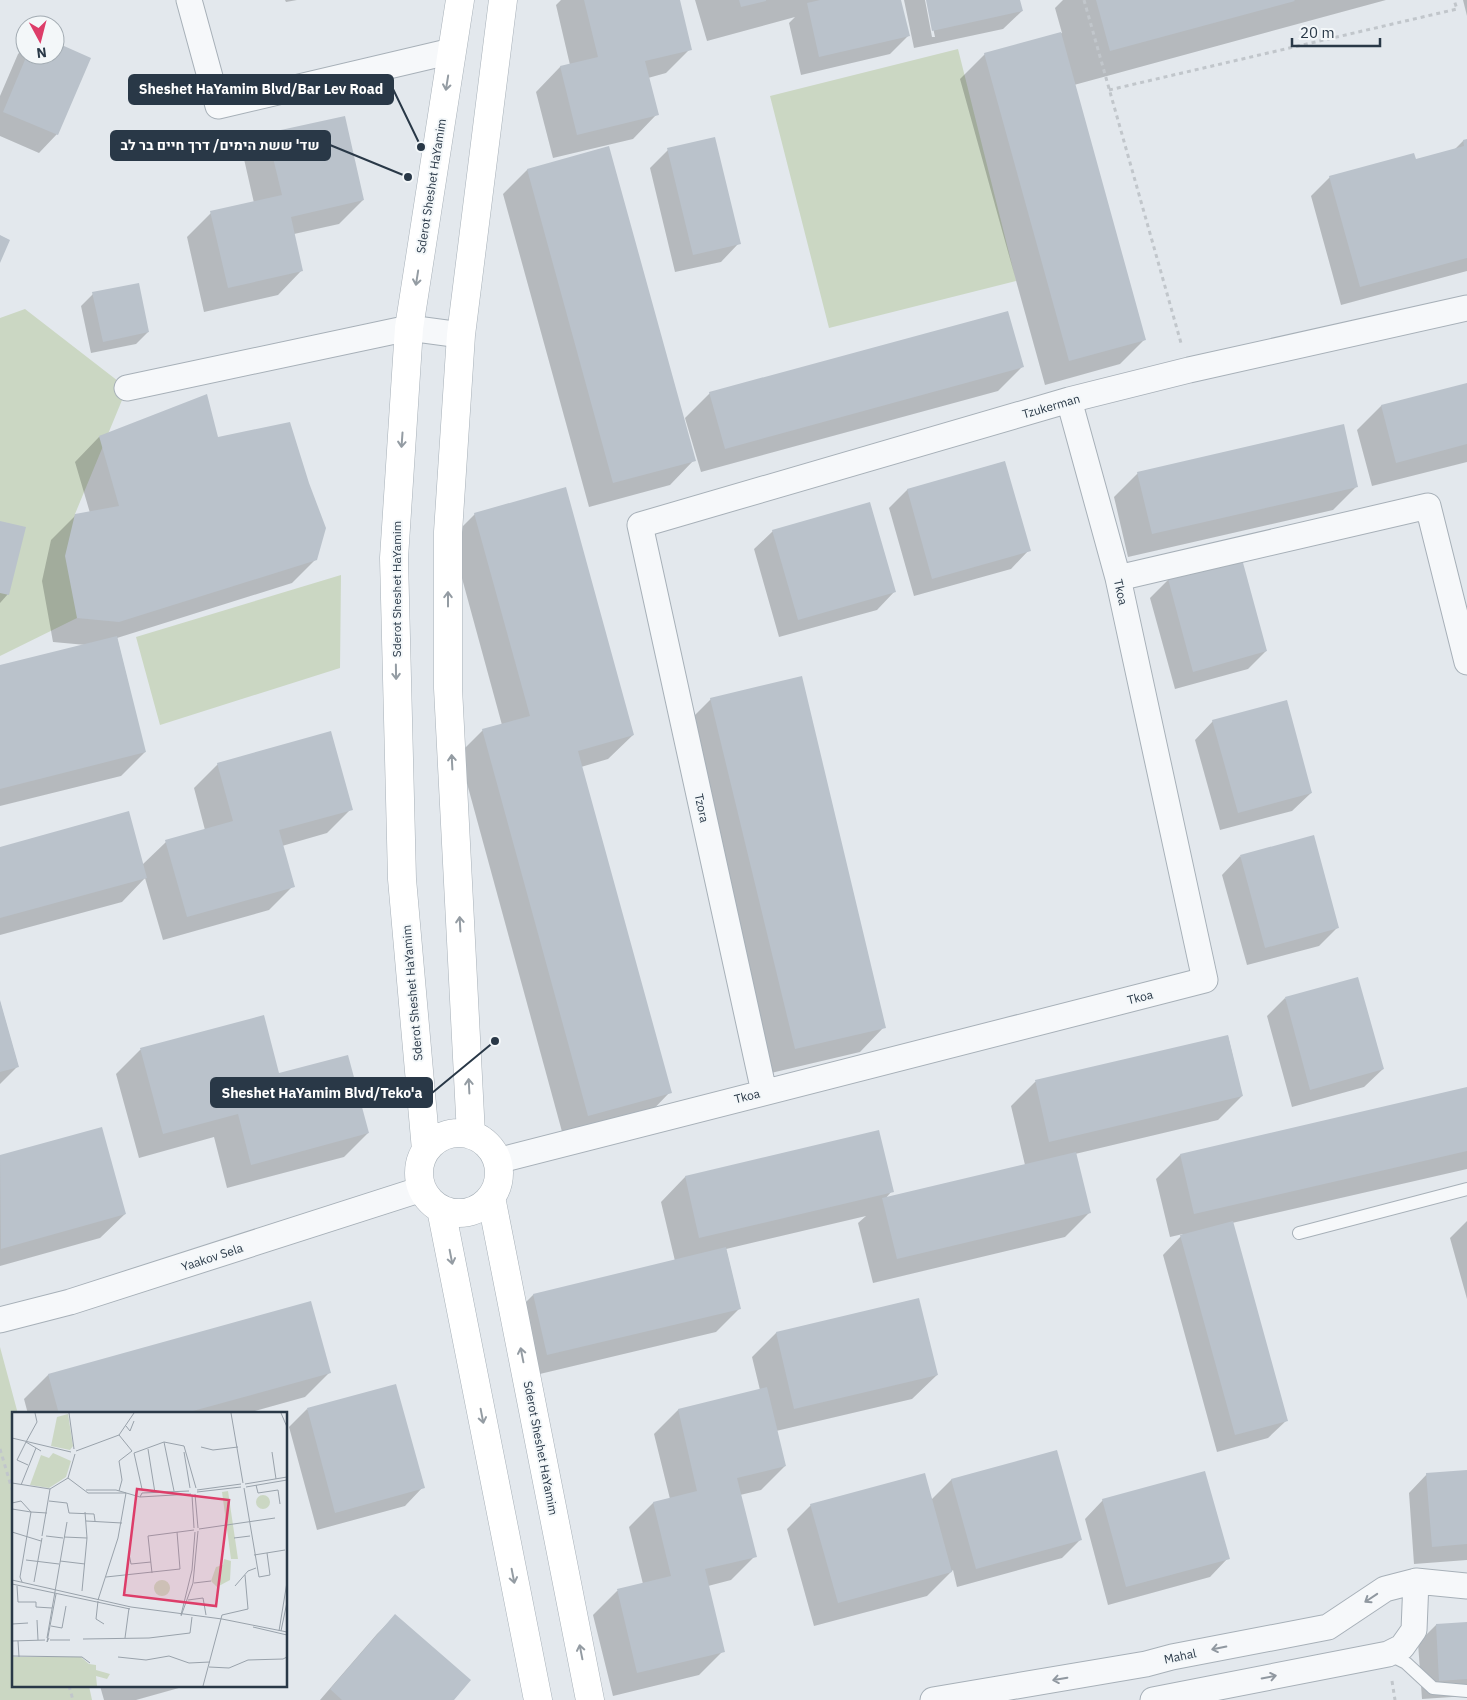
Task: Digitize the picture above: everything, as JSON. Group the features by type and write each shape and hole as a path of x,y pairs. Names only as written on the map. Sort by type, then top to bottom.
{"street":[{"path":"189,0 218,106 452,51"},
{"name":"Sderot Sheshet HaYamim","path":"426,1150 402,879 394,558 409,328 460,0"},
{"path":"471,1135 448,688 448,532 461,335 503,0"},
{"name":"Tzukerman","path":"640,525 1069,400 1188,370 1467,308"},
{"path":"127,388 409,328 461,335"},
{"name":"Tkoa","path":"497,1161 1205,980 1118,578 1069,400"},
{"path":"1118,578 1428,506 1467,662"},
{"name":"Tzora","path":"640,525 764,1092"},
{"path":"459,1133 471,1135 483,1140 492,1150 497,1161 499,1173 497,1186 482,1206 469,1212 455,1213 441,1209 430,1201 422,1189 419,1176 420,1163 426,1150 435,1141 446,1135 459,1133"},
{"name":"Yaakov Sela","path":"0,1320 70,1302 422,1189"},
{"name":"Sderot Sheshet HaYamim","path":"491,1196 590,1700"},
{"path":"441,1209 538,1700"},
{"path":"1153,1700 1182,1697 1388,1654 1402,1647 1414,1630 1416,1581"},
{"name":"Mahal","path":"933,1700 1146,1664 1172,1657 1328,1627 1385,1589 1416,1581 1467,1586"},
{"path":"1172,1657 1182,1697"}],"lane":[{"path":"1299,1233 1467,1189"},
{"path":"1388,1654 1406,1663 1433,1688 1467,1691"}],"path":[{"path":"1084,0 1188,370"},
{"path":"1109,90 1457,10 1454,0"},
{"path":"0,1449 12,1489"}],"green space":[{"path":"958,49 1016,281 829,328 770,96"},
{"path":"25,309 127,388 75,514 77,618 0,656 0,318"},
{"path":"341,575 340,668 160,725 136,637"},
{"path":"0,1347 17,1412 12,1412 12,1688 89,1688 92,1700 0,1700"}],"building":[{"path":"584,0 680,0 692,50 645,61 659,115 577,135 560,66 598,57"},
{"path":"739,0 766,0 766,1 741,7"},
{"path":"820,0 901,0 910,36 819,57 807,3"},
{"path":"926,0 1020,0 1023,11 932,31"},
{"path":"1096,0 1294,0 1295,1 1110,51"},
{"path":"1061,32 1146,340 1069,361 984,53"},
{"path":"65,46 91,58 58,135 3,112 23,65 65,65"},
{"path":"345,116 364,200 291,217 303,271 228,288 210,211 282,195 267,133"},
{"path":"715,137 741,244 693,255 667,148"},
{"path":"1467,139 1467,258 1360,287 1329,176 1414,153 1416,159 1464,146 1463,140"},
{"path":"609,146 696,461 613,483 527,169"},
{"path":"0,235 10,240 0,263"},
{"path":"139,283 149,332 103,342 92,292"},
{"path":"1008,311 1024,367 725,449 709,392"},
{"path":"1467,383 1467,444 1396,463 1381,405"},
{"path":"207,394 218,437 290,422 309,483 326,528 317,560 119,622 77,618 65,556 75,514 119,506 99,436"},
{"path":"1344,424 1358,487 1152,534 1137,472"},
{"path":"1005,461 1031,551 932,579 907,489"},
{"path":"566,487 634,735 578,751 672,1093 588,1116 482,729 530,716 474,513"},
{"path":"870,502 896,592 798,620 772,530"},
{"path":"0,521 26,527 9,595 0,593"},
{"path":"1242,559 1267,651 1193,672 1168,579"},
{"path":"117,636 146,752 0,789 0,665"},
{"path":"802,676 886,1028 795,1049 710,698"},
{"path":"1287,700 1312,793 1238,813 1212,720"},
{"path":"331,731 353,810 279,830 295,887 187,917 165,840 233,821 217,763"},
{"path":"129,811 147,878 0,918 0,847"},
{"path":"1314,835 1339,928 1265,948 1240,855"},
{"path":"1358,977 1384,1069 1310,1090 1285,997"},
{"path":"0,1000 19,1067 0,1072"},
{"path":"264,1015 279,1073 348,1055 369,1133 251,1165 238,1114 163,1134 140,1048"},
{"path":"1228,1035 1243,1096 1049,1142 1035,1080"},
{"path":"1467,1087 1467,1151 1194,1214 1180,1154"},
{"path":"102,1127 126,1214 1,1249 0,1155"},
{"path":"879,1130 894,1192 699,1238 685,1176"},
{"path":"1076,1152 1091,1213 897,1259 882,1198"},
{"path":"1233,1221 1288,1421 1235,1435 1180,1235"},
{"path":"726,1247 741,1309 547,1355 533,1294"},
{"path":"919,1298 938,1375 794,1409 776,1332"},
{"path":"311,1301 331,1373 189,1412 58,1412 48,1374"},
{"path":"396,1384 425,1488 335,1513 307,1408"},
{"path":"767,1387 786,1466 737,1478 757,1557 705,1569 725,1652 637,1673 617,1589 671,1576 653,1502 697,1491 678,1409"},
{"path":"1057,1450 1082,1540 976,1569 951,1479"},
{"path":"1467,1470 1467,1544 1432,1547 1426,1473"},
{"path":"1205,1471 1230,1559 1126,1587 1102,1499"},
{"path":"925,1473 952,1572 838,1603 810,1504"},
{"path":"395,1614 471,1680 454,1700 342,1700 330,1689"},
{"path":"1467,1622 1467,1679 1439,1681 1436,1624"}],"place":[{"name":"Sheshet HaYamim Blvd/Bar Lev Road","path":"421,147"},
{"name":"שד' ששת הימים/ דרך חיים בר לב","path":"408,177"},
{"name":"Sheshet HaYamim Blvd/Teko'a","path":"495,1041"}]}
